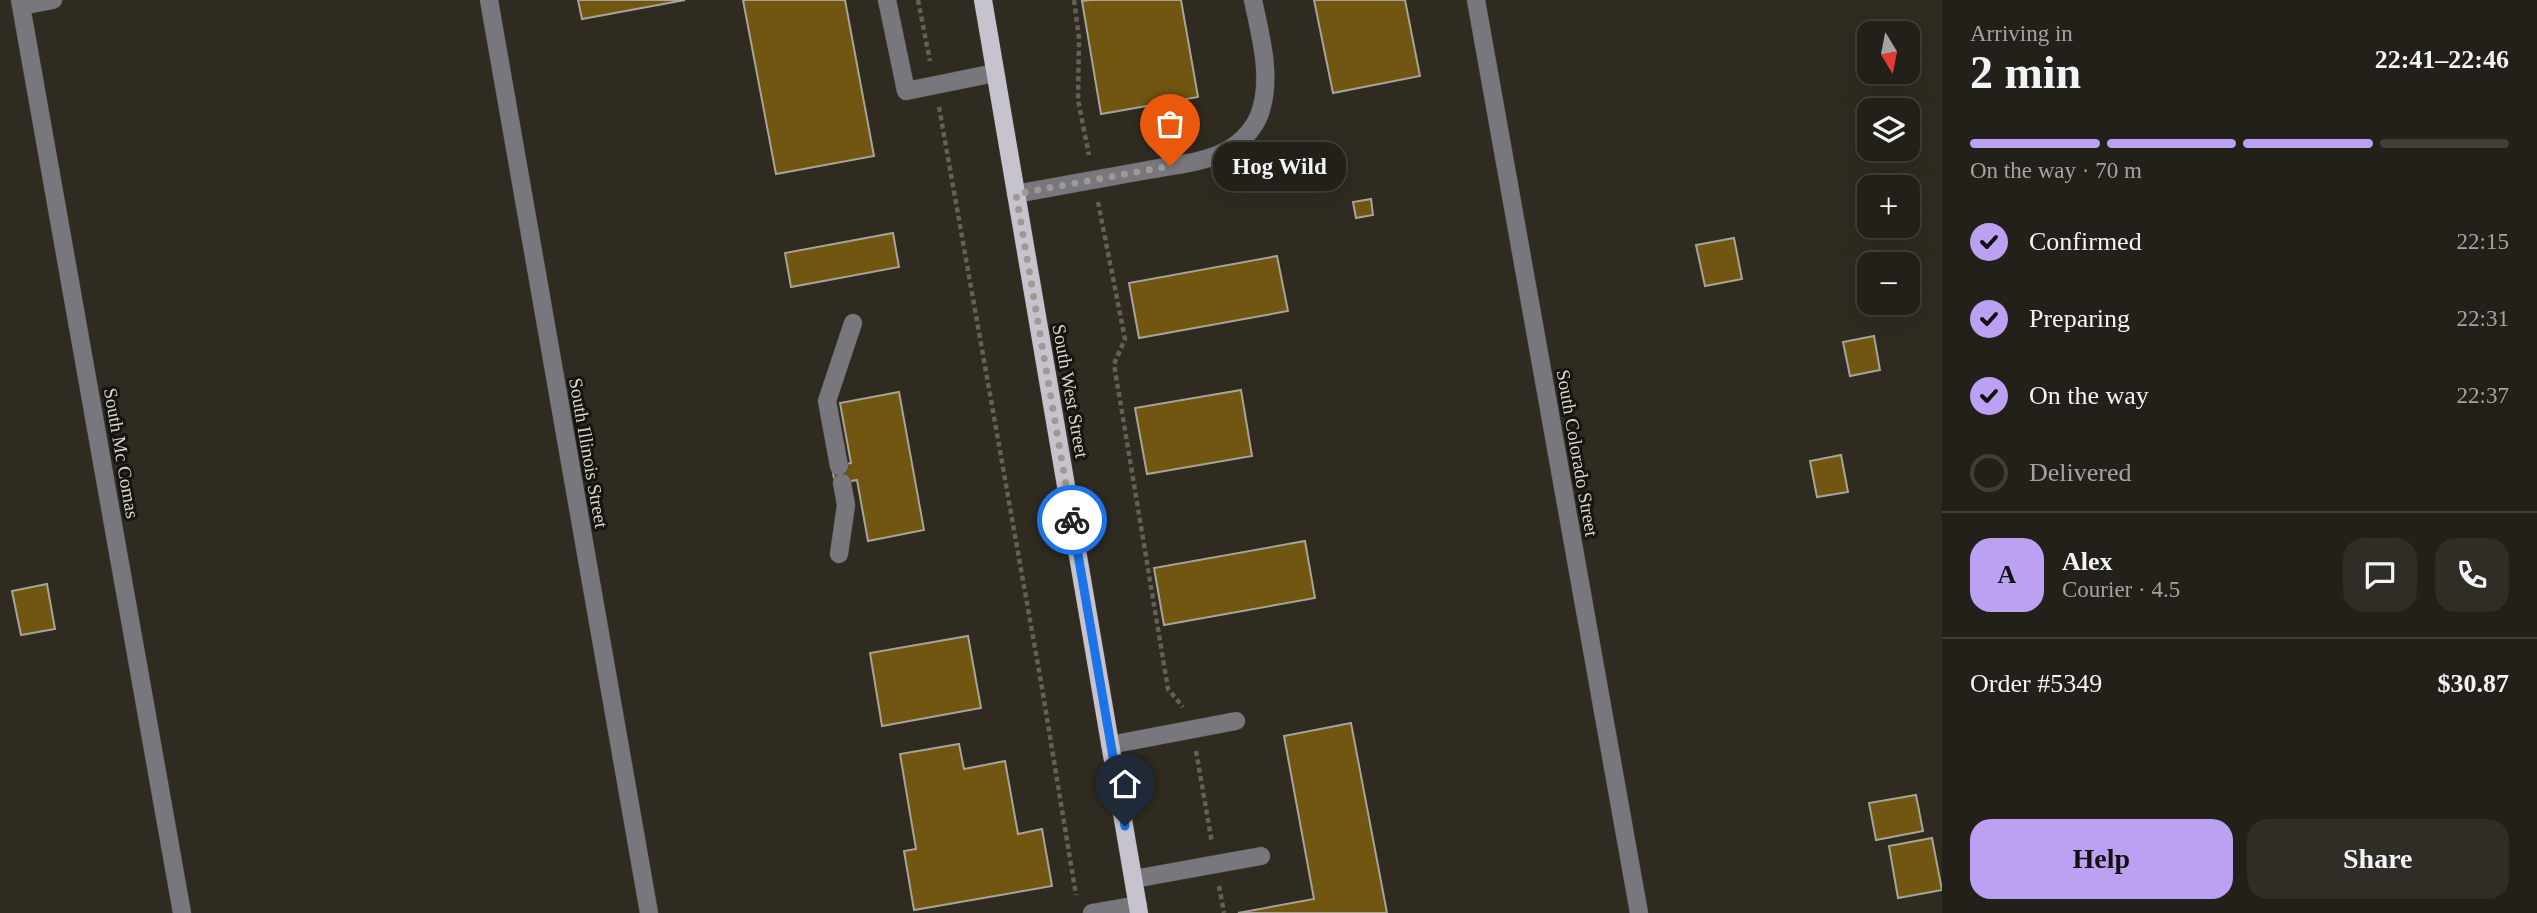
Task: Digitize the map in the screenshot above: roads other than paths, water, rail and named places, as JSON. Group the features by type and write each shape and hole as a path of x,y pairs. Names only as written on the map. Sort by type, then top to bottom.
{"main road":[{"name":"South West Street","path":"983,0 1139,909"}],"street":[{"path":"20,3 53,0"},
{"name":"South Illinois Street","path":"489,0 649,913"},
{"path":"887,0 906,91 995,73"},
{"path":"1016,194 1195,161 1226,151 1244,138 1256,123 1262,106 1265,79 1264,53 1253,0"},
{"name":"South Colorado Street","path":"1476,0 1639,913"},
{"name":"South Mc Comas","path":"20,3 182,913"},
{"path":"839,554 846,505 827,401 853,323"},
{"path":"1110,745 1236,720"},
{"path":"1134,879 1261,856"},
{"path":"1092,913 1139,909"}],"place":[{"name":"Hog Wild","path":"1170,166"}]}
